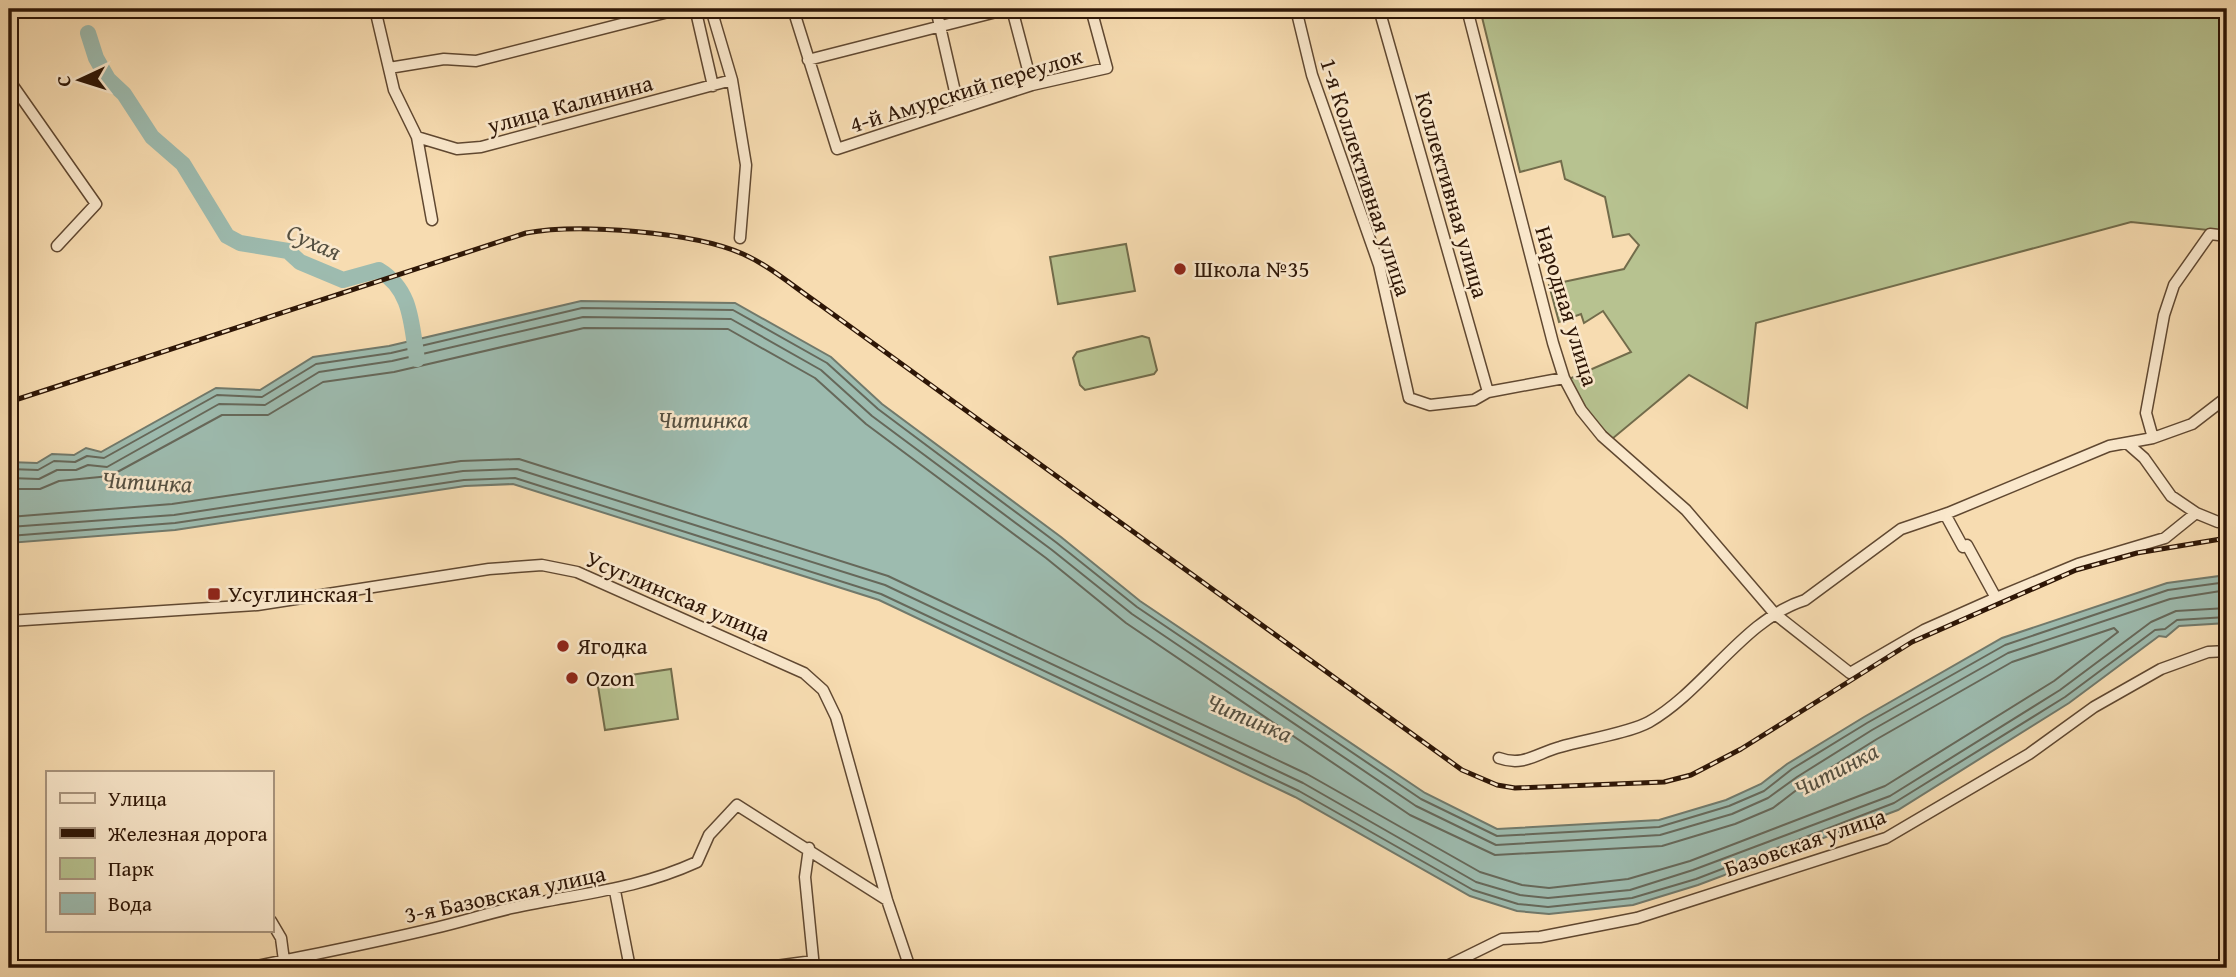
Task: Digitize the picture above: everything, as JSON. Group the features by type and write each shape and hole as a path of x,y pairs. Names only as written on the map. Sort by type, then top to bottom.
{"street":[{"path":"374,9 394,90 417,137 432,220"},
{"path":"389,68 444,60 476,61 681,9 696,12 713,86"},
{"path":"710,9 732,80 746,165 740,239"},
{"path":"793,9 808,60 1010,9 1032,85"},
{"path":"936,9 959,108"},
{"name":"4-й Амурский переулок","path":"808,60 837,149 1032,85 1107,68 1091,9"},
{"name":"1-я Коллективная улица","path":"1296,9 1312,75 1378,265 1409,398 1430,405 1474,400 1488,392"},
{"name":"Коллективная улица","path":"1379,9 1488,392"},
{"name":"Народная улица","path":"1467,9 1497,134 1564,378 1581,410 1602,436 1686,510 1775,614 1850,673 1924,630 1996,598"},
{"path":"9,80 96,204 57,246"},
{"name":"улица Калинина","path":"417,137 457,149 481,147 732,80"},
{"path":"2153,438 2146,413 2164,315 2174,285 2210,234 2227,236"},
{"path":"1488,392 1564,378"},
{"path":"1499,758 1524,762 1556,748 1648,723 1719,666 1753,629 1775,614 1805,600 1901,529 1945,514 2109,446 2153,438 2192,424 2227,397"},
{"path":"2128,443 2144,458 2171,496 2196,513 2218,522 2227,521"},
{"path":"1945,514 1963,547 1967,545 1996,598 2078,564 2165,538 2196,513"},
{"name":"Усуглинская улица","path":"9,621 257,605 489,569 542,565 578,572 804,673 823,690 836,717 887,900 910,968"},
{"name":"Базовская улица","path":"1443,968 1502,939 1540,937 1637,918 1886,838 2029,754 2094,707 2161,669 2208,652 2227,651"},
{"name":"3-я Базовская улица","path":"248,968 284,965 509,908 576,894 615,891 659,879 697,862 715,827 737,805 809,848"},
{"path":"760,968 814,965 805,877 809,848 887,900"},
{"path":"615,891 630,968"},
{"path":"273,924 281,938 284,965"}],"green space":[{"path":"1480,9 2044,9 2057,14 2059,9 2227,9 2227,232 2131,222 1756,323 1747,408 1689,375 1612,439 1582,407 1569,379 1631,352 1603,311 1584,323 1581,314 1559,322 1549,285 1624,269 1639,245 1629,234 1613,237 1605,197 1565,179 1561,161 1520,172"},
{"path":"1126,244 1135,291 1058,304 1050,257"},
{"path":"1142,336 1149,338 1157,370 1154,374 1085,390 1080,385 1073,358 1077,352"},
{"path":"671,669 678,719 605,730 597,680"}],"water":[{"name":"Читинка","path":"581,301 735,303 831,357 882,404 1061,537 1140,601 1425,793 1497,829 1659,820 1726,800 1761,784 1787,764 1864,717 2002,638 2167,583 2227,575 2227,623 2179,626 2166,637 2159,636 2069,703 1898,810 1698,885 1633,905 1549,914 1517,911 1470,896 1295,797 879,600 513,484 465,486 175,530 9,543 9,462 37,463 52,454 74,455 86,448 101,452 216,388 260,390 313,357 389,346"}],"waterway":[{"name":"Сухая","path":"88,33 96,58 108,79 124,94 152,137 183,164 227,236 240,243 288,251 300,262 343,280 379,270 390,278 404,297 411,320 417,359"}],"railway":[{"path":"9,402 526,233 605,229 667,235 722,246 753,259 782,277 1462,770 1497,785 1515,788 1664,782 1691,775 1741,749 1912,642 2076,570 2137,553 2227,538"}],"place":[{"name":"Школа №35","path":"1180,269"},
{"name":"Усуглинская 1","path":"214,594"},
{"name":"Ягодка","path":"563,646"},
{"name":"Ozon","path":"572,678"}]}
